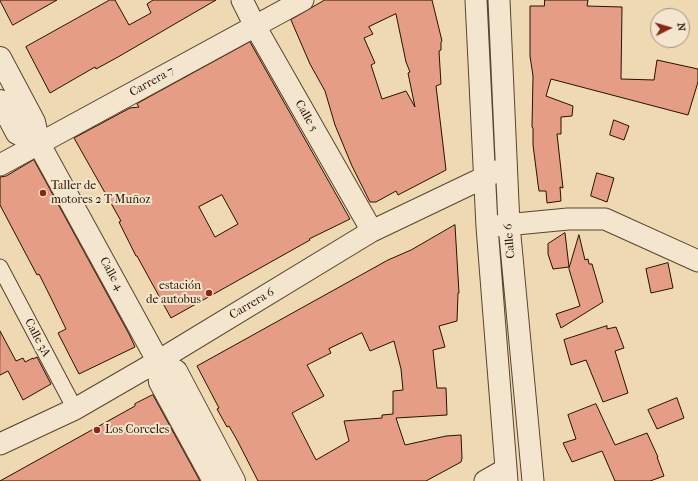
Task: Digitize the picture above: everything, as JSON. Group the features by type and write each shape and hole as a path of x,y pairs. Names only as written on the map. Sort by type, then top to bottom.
{"street":[{"name":"Calle 5","path":"242,0 254,26 372,231"},
{"name":"Carrera 7","path":"0,165 303,0"},
{"name":"Calle 6","path":"476,0 487,227 507,475"},
{"name":"Calle 6","path":"499,0 509,225 533,481"},
{"name":"Calle 4","path":"0,58 34,122 39,144 158,361"},
{"path":"0,101 17,133 39,144"},
{"name":"Carrera 6","path":"0,444 75,409 158,361 372,231 506,167"},
{"path":"487,227 568,219 605,219 698,261"},
{"name":"Calle 3A","path":"0,267 75,409"},
{"path":"158,361 160,382 214,481"},
{"path":"158,361 176,371 234,481"},
{"path":"485,481 507,475"}],"building":[{"path":"0,0 57,0 13,25"},
{"path":"110,0 115,0 129,25 151,13 147,4 153,0 216,0 118,57 96,69 95,67 50,93 26,47"},
{"path":"325,0 432,0 442,41 441,50 439,51 441,84 436,86 446,170 398,195 396,191 376,202 370,202 352,166 335,125 325,91 310,64 291,20","holes":["396,14 406,62 410,72 408,73 415,107 406,91 382,99 371,65 375,63 364,38 373,34 369,27"]},
{"path":"545,0 588,0 587,6 622,7 621,79 654,80 657,60 698,69 698,82 688,115 551,79 546,96 573,106 572,116 561,117 561,134 557,134 563,188 560,187 561,201 547,203 546,191 539,191 533,145 533,76 530,56 530,6 544,6"},
{"path":"250,42 350,219 309,239 310,240 171,318 136,256 119,222 121,221 74,138 130,108 139,107 137,104","holes":["222,195 238,224 215,237 199,207"]},
{"path":"614,120 629,126 624,140 610,135"},
{"path":"34,160 135,347 79,374 58,333 66,329 39,274 37,275 0,205 0,177 6,176"},
{"path":"597,173 614,178 607,202 591,196"},
{"path":"455,225 459,293 457,321 439,326 445,347 433,350 437,388 446,388 447,415 396,418 405,445 446,436 461,435 461,462 426,481 258,481 237,440 229,426 227,427 217,409 219,408 197,366 388,260 411,250","holes":["362,333 370,351 394,341 401,369 403,390 393,391 393,414 382,415 382,418 344,421 349,441 316,460 292,413 324,396 307,365 331,353 329,349"]},
{"path":"565,233 569,267 553,269 548,254 548,244"},
{"path":"579,235 585,260 588,259 589,264 592,264 603,302 561,328 556,314 580,306 569,269"},
{"path":"668,263 673,288 651,293 646,269"},
{"path":"607,326 607,329 616,327 624,348 615,351 628,393 603,402 586,360 571,365 564,340"},
{"path":"0,331 16,361 23,358 25,362 37,357 51,384 23,400 8,371 0,375"},
{"path":"153,395 200,481 0,481 135,406 135,404"},
{"path":"677,398 684,418 657,429 648,410"},
{"path":"596,404 615,445 647,433 658,457 664,476 650,481 615,481 602,451 572,462 563,443 576,439 568,415"}],"place":[{"name":"Taller de motores 2 T Muñoz","path":"43,193"},
{"name":"estación de autobus","path":"209,293"},
{"name":"Los Corceles","path":"97,430"}]}
